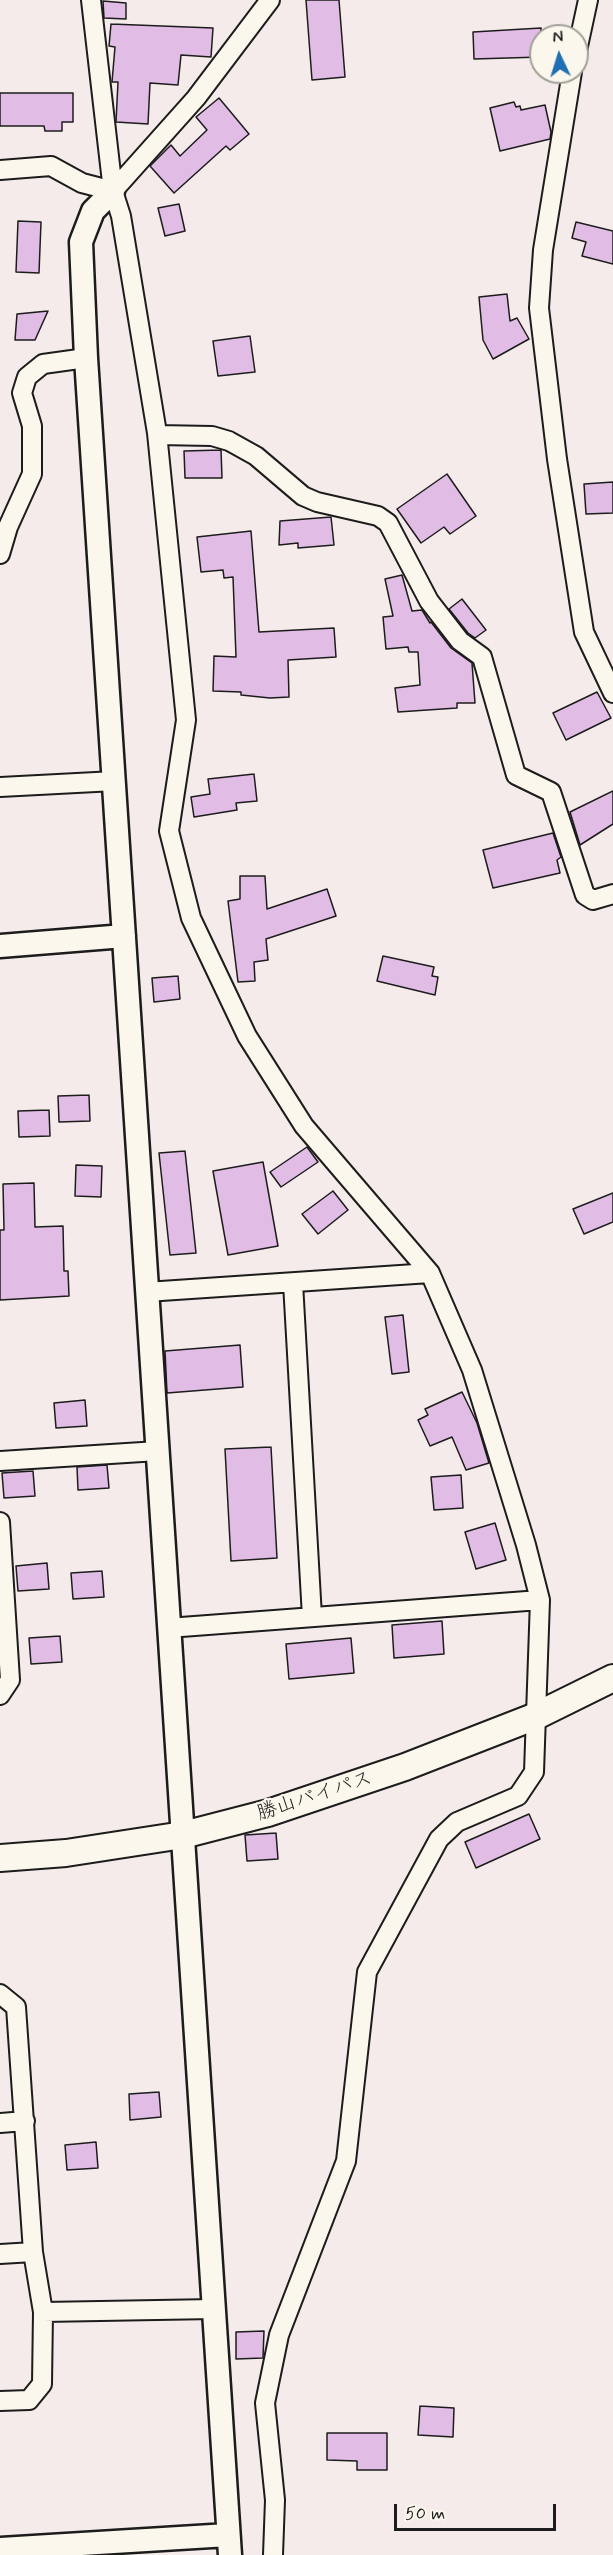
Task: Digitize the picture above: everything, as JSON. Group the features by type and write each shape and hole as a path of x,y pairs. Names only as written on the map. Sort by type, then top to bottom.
{"main road":[{"name":"勝山バイパス","path":"0,1858 66,1853 183,1835 268,1813 405,1767 536,1716 613,1678"}],"street":[{"path":"91,0 113,191 121,216 158,435 186,720 169,831 191,918 247,1035 304,1126 430,1273 472,1370 526,1545 540,1600 534,1772 518,1796 457,1822 439,1839 367,1972 346,2161 279,2335 265,2403 275,2500 273,2555"},
{"path":"0,2549 229,2545 146,1292 115,781 86,358 81,242 93,211 196,98 270,0"},
{"path":"583,24 588,0"},
{"path":"570,84 543,250 539,308 556,459 584,632 613,693"},
{"path":"0,171 51,166 82,183 113,191"},
{"path":"0,554 8,527 33,474 32,426 22,393 27,377 43,364 86,358"},
{"path":"158,435 212,436 229,441 256,456 303,496 317,502 378,516 388,523 429,601 460,641 482,657 516,775 551,792 585,895 593,900 613,894"},
{"path":"0,787 115,781"},
{"path":"0,946 124,936"},
{"path":"146,1292 430,1273"},
{"path":"293,1283 312,1617"},
{"path":"0,1461 158,1450"},
{"path":"0,1522 10,1680 0,1695"},
{"path":"168,1628 540,1600"},
{"path":"0,1994 16,2007 33,2252 43,2313 42,2384 29,2400 0,2401"},
{"path":"0,2123 25,2121"},
{"path":"0,2254 33,2252"},
{"path":"43,2313 214,2309"}],"building":[{"path":"306,0 339,0 345,77 312,80"},
{"path":"103,1 126,3 126,19 104,18"},
{"path":"111,24 213,28 211,57 181,55 178,85 150,83 148,124 116,122 118,82 112,82 115,47 109,46"},
{"path":"529,29 529,57 474,59 473,32"},
{"path":"0,93 73,93 73,122 62,122 62,131 45,131 44,126 0,126"},
{"path":"219,98 249,134 230,150 226,146 174,193 150,166 171,145 180,156 207,130 196,117"},
{"path":"514,102 516,107 520,106 521,110 545,105 551,132 550,139 500,151 490,108"},
{"path":"179,204 185,231 165,236 158,208"},
{"path":"18,221 41,222 39,273 16,272"},
{"path":"576,222 613,231 613,264 582,256 586,242 572,238"},
{"path":"507,294 510,321 517,318 529,339 493,359 483,340 479,297"},
{"path":"48,311 35,340 15,340 17,314"},
{"path":"250,336 255,372 218,376 213,341"},
{"path":"221,450 222,478 185,478 184,451"},
{"path":"447,474 476,516 450,534 444,527 421,543 397,509"},
{"path":"613,482 613,513 586,514 584,484"},
{"path":"331,517 334,545 298,548 298,543 279,545 280,521"},
{"path":"251,531 259,632 334,628 336,657 288,660 289,697 270,698 241,695 241,692 213,691 214,656 236,657 233,577 224,578 223,570 201,572 197,537"},
{"path":"402,575 412,611 422,610 451,648 472,663 475,703 457,703 457,708 398,712 395,688 420,685 418,652 409,652 408,647 386,649 383,617 393,616 385,579"},
{"path":"462,599 486,630 475,638 468,633 449,609"},
{"path":"597,692 611,718 566,740 553,713"},
{"path":"254,774 257,801 236,803 237,810 194,817 191,797 210,794 208,779"},
{"path":"613,791 613,824 580,845 570,812"},
{"path":"553,833 561,857 557,860 560,873 493,888 483,850"},
{"path":"240,876 265,876 267,909 327,889 336,916 266,939 268,960 254,962 255,981 238,982 228,901 240,899"},
{"path":"383,956 434,967 432,976 438,977 435,995 377,981"},
{"path":"178,976 180,999 154,1002 152,978"},
{"path":"89,1095 90,1121 59,1122 58,1096"},
{"path":"49,1110 50,1136 19,1137 18,1111"},
{"path":"307,1147 318,1162 281,1187 270,1172"},
{"path":"185,1151 196,1253 170,1255 159,1153"},
{"path":"263,1162 278,1246 228,1255 213,1171"},
{"path":"76,1165 102,1166 101,1197 75,1196"},
{"path":"34,1183 35,1227 63,1226 64,1271 68,1271 69,1296 0,1300 0,1230 4,1230 3,1184"},
{"path":"333,1191 348,1210 318,1234 302,1214"},
{"path":"613,1193 613,1222 584,1234 573,1209"},
{"path":"403,1315 409,1372 392,1374 385,1317"},
{"path":"240,1345 243,1387 167,1393 165,1351"},
{"path":"462,1392 477,1423 489,1463 466,1470 452,1437 430,1446 418,1420 428,1415 425,1409"},
{"path":"85,1400 87,1426 56,1428 54,1403"},
{"path":"271,1447 277,1558 231,1561 225,1449"},
{"path":"107,1465 109,1488 78,1490 77,1467"},
{"path":"33,1471 35,1496 4,1498 2,1473"},
{"path":"461,1475 463,1508 434,1510 431,1477"},
{"path":"495,1523 506,1560 476,1569 465,1532"},
{"path":"47,1563 49,1589 18,1591 16,1566"},
{"path":"102,1571 104,1597 73,1599 71,1573"},
{"path":"442,1621 444,1654 394,1658 392,1625"},
{"path":"60,1636 62,1662 31,1664 29,1638"},
{"path":"351,1638 354,1673 289,1679 286,1644"},
{"path":"529,1814 540,1839 476,1868 465,1842"},
{"path":"276,1833 278,1859 247,1861 245,1835"},
{"path":"159,2092 161,2117 130,2120 129,2094"},
{"path":"96,2142 98,2168 67,2170 65,2145"},
{"path":"264,2331 263,2358 236,2359 236,2332"},
{"path":"420,2406 454,2408 453,2437 418,2435"},
{"path":"327,2433 387,2433 387,2470 357,2470 357,2461 327,2460"}]}
